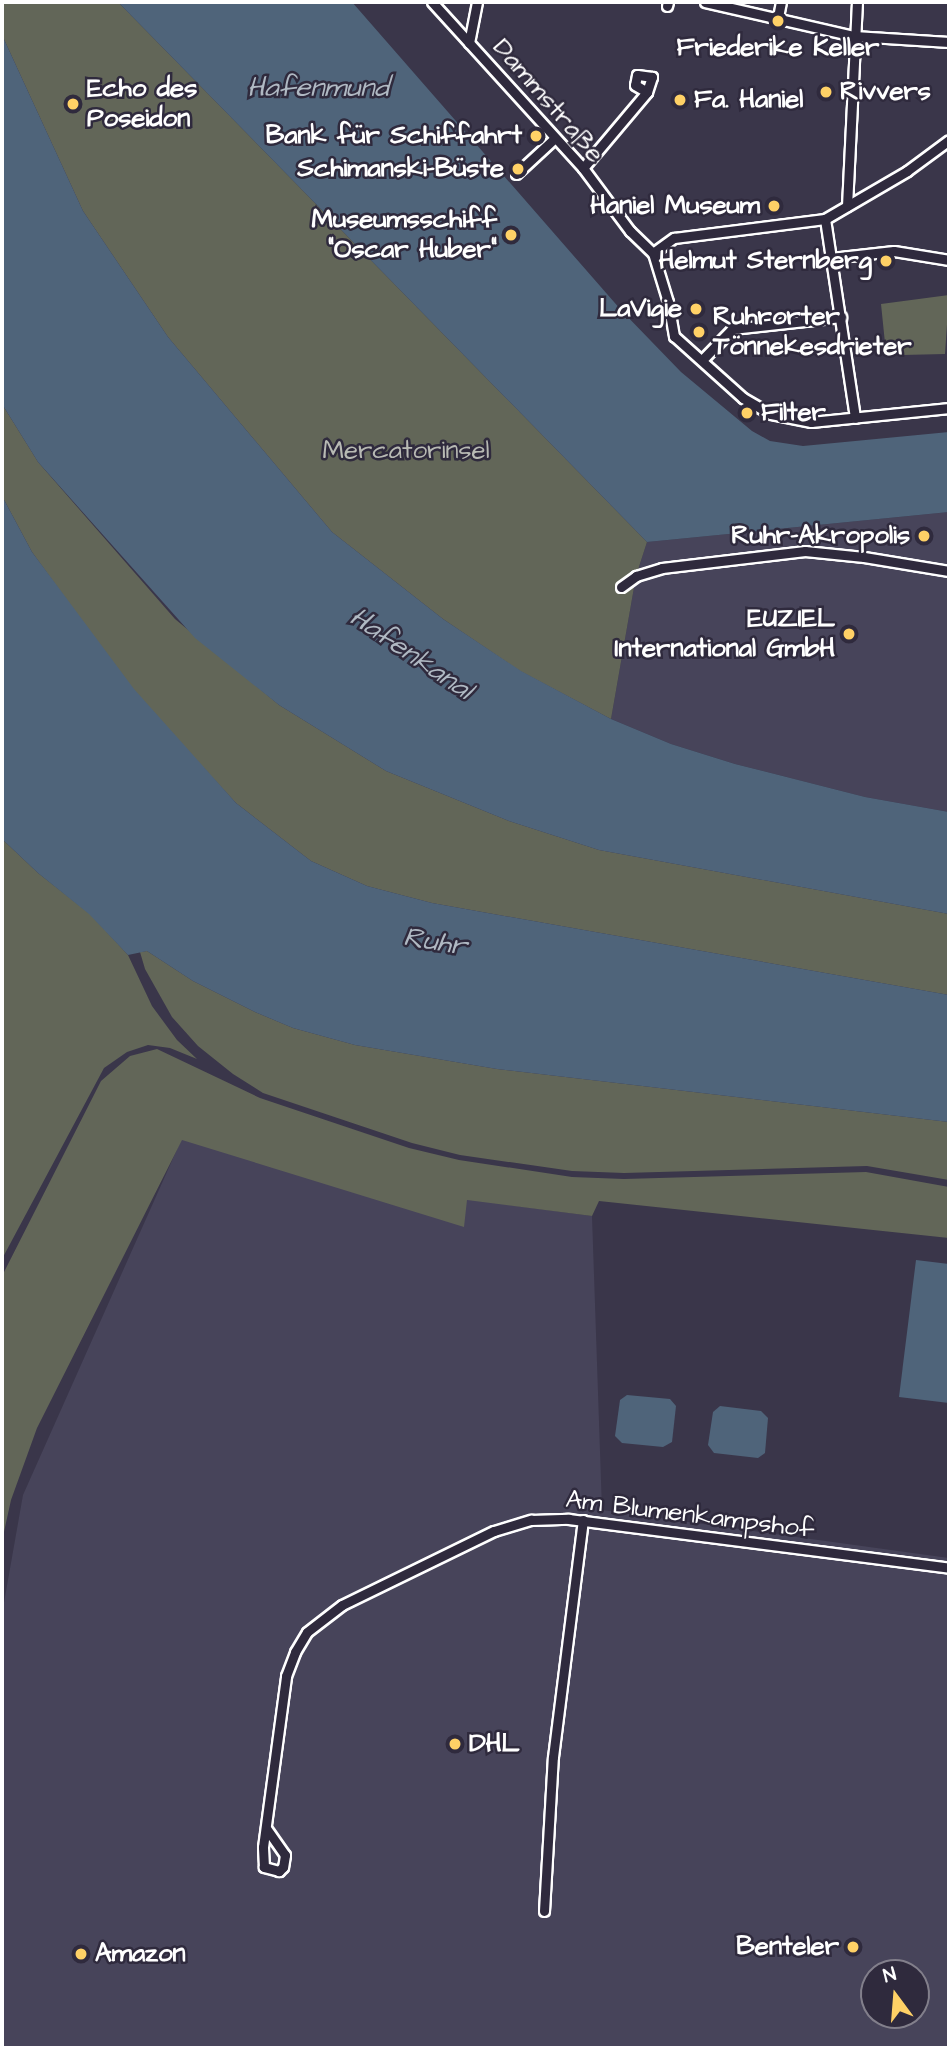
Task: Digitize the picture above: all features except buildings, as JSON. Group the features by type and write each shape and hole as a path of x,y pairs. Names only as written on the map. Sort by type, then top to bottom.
{"street":[{"name":"Dammstraße","path":"432,2 583,168 630,231 653,253 668,302 674,336 743,398 771,414 811,422 949,408"},
{"path":"469,43 477,2"},
{"path":"705,2 854,36 949,42"},
{"path":"778,17 781,2"},
{"path":"847,206 857,2"},
{"path":"583,168 647,92"},
{"path":"516,174 555,138"},
{"path":"653,253 674,238 825,219 907,171 949,140"},
{"path":"825,219 855,418"},
{"path":"831,258 876,251 949,260"},
{"path":"702,360 732,329 841,317"},
{"path":"621,587 636,576 662,568 805,551 857,556 949,571"},
{"name":"Am Blumenkampshof","path":"266,1828 285,1855 284,1867 272,1872 264,1867 262,1857 286,1676 301,1640 315,1624 342,1605 495,1531 531,1520 583,1520 949,1568"},
{"path":"544,1911 554,1757 583,1520"}],"shaded area":[{"path":"949,512 949,812 865,797 735,764 671,744 611,719 636,576 647,542"},
{"path":"191,1118 496,1203 592,1216 602,1510 949,1558 949,2048 3,2048 2,1614 23,1495"}],"green space":[{"name":"Mercatorinsel","path":"2,2 118,2 647,542 636,576 611,719 520,671 443,619 332,532 168,337 83,211 2,35"},
{"path":"949,295 945,354 902,355 900,347 893,347 886,353 881,304"},
{"path":"2,404 38,462 175,619 279,705 386,771 509,821 599,850 949,914 949,995 432,903 367,886 311,861 236,803 131,689 32,552 2,496"},
{"path":"2,839 38,873 90,914 128,955 152,1006 177,1040 197,1059 170,1048 148,1045 127,1052 104,1068 2,1259"},
{"path":"147,951 193,981 255,1012 293,1028 355,1045 497,1069 949,1122 949,1180 867,1166 624,1173 572,1171 460,1155 412,1143 263,1093 233,1074 198,1046 172,1017 145,969 140,952"},
{"path":"157,1049 260,1098 409,1148 459,1160 572,1177 624,1179 866,1172 949,1187 949,1238 599,1201 592,1216 467,1200 464,1227 182,1140 37,1428 11,1500 2,1541 2,1276 101,1081 130,1056"}],"water":[{"name":"Hafenmund","path":"118,2 352,2 621,310 681,372 752,431 770,441 803,446 949,432 949,512 647,542"},
{"name":"Hafenkanal","path":"2,35 83,211 168,337 332,532 443,619 521,671 611,719 671,744 735,764 865,797 949,812 949,914 599,850 509,821 386,771 279,705 195,638 38,462 2,404"},
{"name":"Ruhr","path":"2,496 32,552 134,689 236,803 311,861 367,886 432,903 949,995 949,1122 497,1069 355,1045 293,1028 255,1012 193,981 147,951 128,955 89,914 38,873 2,839"},
{"path":"916,1260 949,1264 949,1403 899,1397"},
{"path":"627,1395 670,1399 676,1406 672,1442 663,1447 622,1443 615,1436 620,1400"},
{"path":"720,1406 761,1411 768,1418 765,1453 758,1458 714,1453 708,1445 713,1412"}],"place":[{"name":"Friederike Keller","path":"778,21"},
{"name":"Rivvers","path":"826,92"},
{"name":"Fa. Haniel","path":"680,100"},
{"name":"Echo des Poseidon","path":"73,104"},
{"name":"Bank für Schiffahrt","path":"536,136"},
{"name":"Schimanski-Büste","path":"518,169"},
{"name":"Haniel Museum","path":"774,206"},
{"name":"Museumsschiff \"Oscar Huber\"","path":"511,235"},
{"name":"Helmut Sternberg","path":"886,261"},
{"name":"LaVigie","path":"696,309"},
{"name":"Ruhrorter Tönnekesdrieter","path":"699,332"},
{"name":"Filter","path":"747,413"},
{"name":"Ruhr-Akropolis","path":"924,536"},
{"name":"EUZIEL International GmbH","path":"849,634"},
{"name":"DHL","path":"455,1744"},
{"name":"Benteler","path":"853,1947"},
{"name":"Amazon","path":"81,1954"}]}
